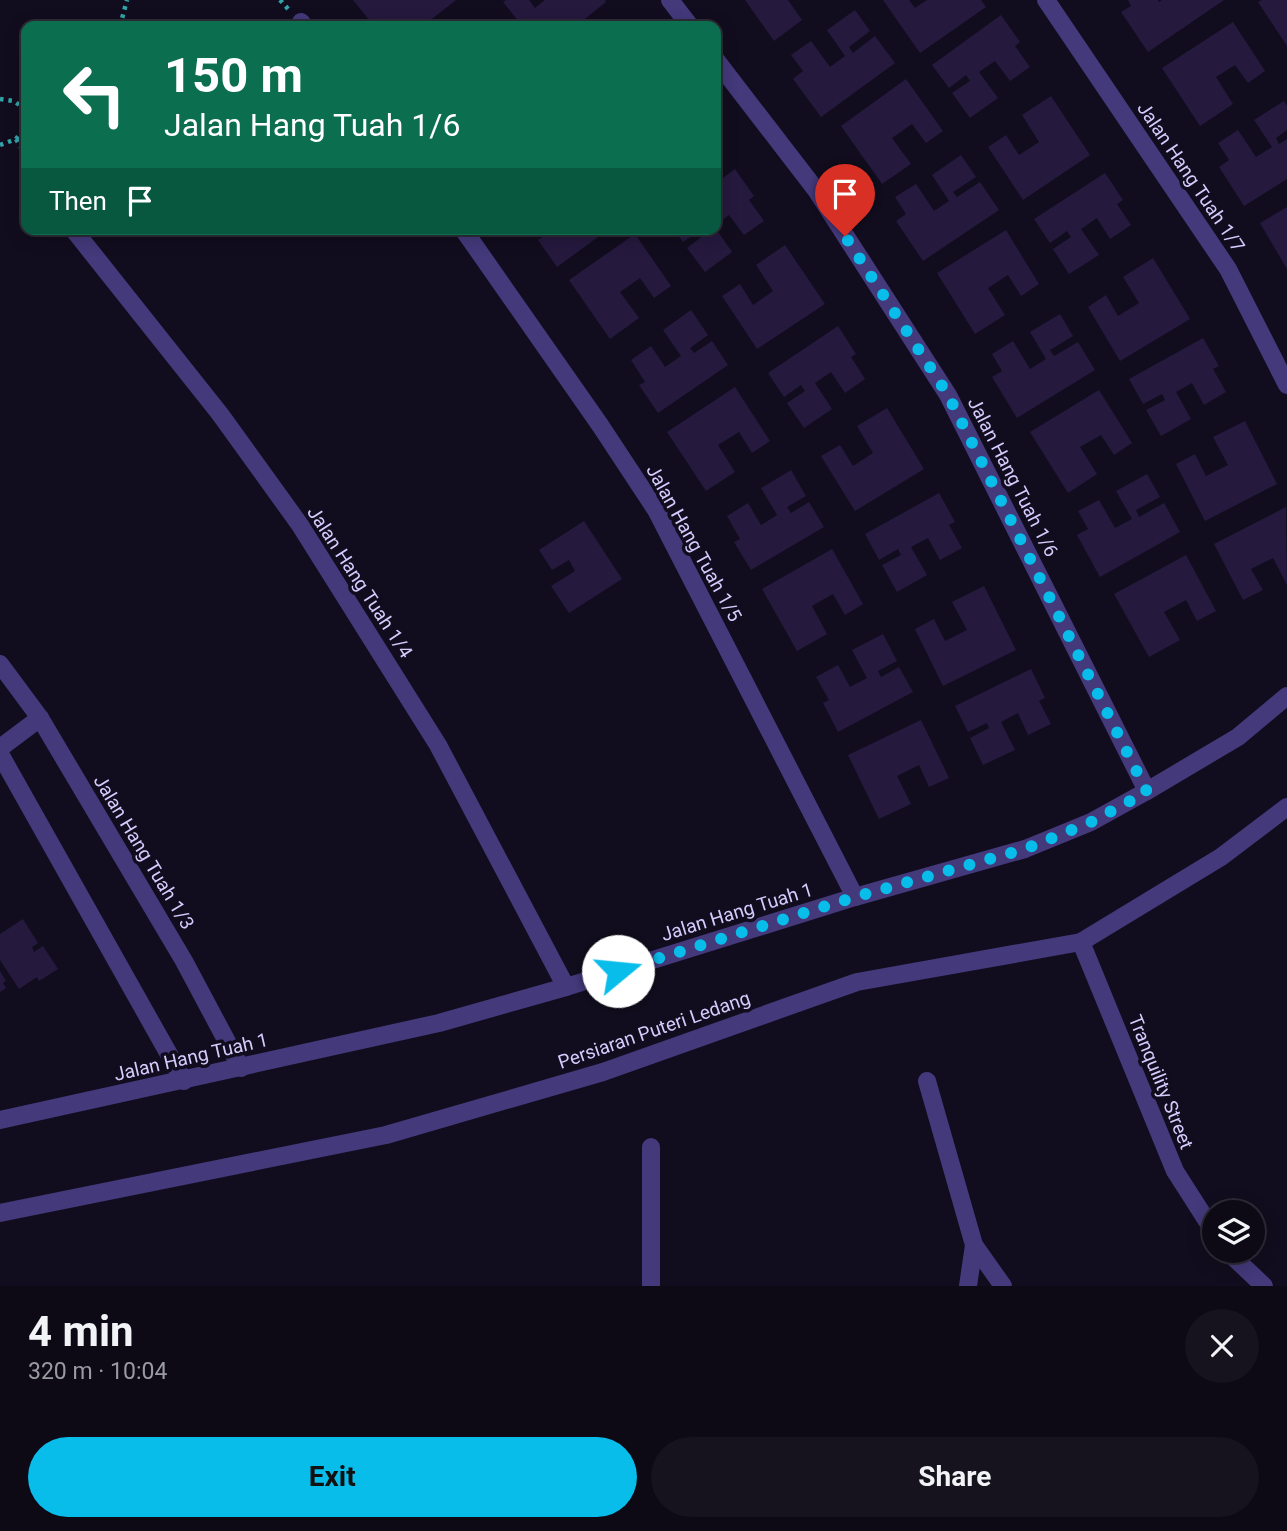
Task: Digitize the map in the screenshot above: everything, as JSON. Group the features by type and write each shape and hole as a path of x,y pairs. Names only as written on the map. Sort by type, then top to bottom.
{"street":[{"path":"670,0 686,21"},
{"name":"Jalan Hang Tuah 1/7","path":"1046,0 1228,269 1287,385"},
{"name":"Jalan Hang Tuah 1/6","path":"721,66 816,190 948,395 1147,792"},
{"name":"Jalan Hang Tuah 1/4","path":"78,235 220,414 300,525 438,745 566,987"},
{"name":"Jalan Hang Tuah 1/5","path":"468,235 593,414 656,510 855,897"},
{"name":"Jalan Hang Tuah 1/3","path":"0,664 40,718 184,961 242,1068"},
{"name":"Jalan Hang Tuah 1","path":"0,1121 439,1023 566,987 855,897 1025,849 1091,822 1147,792 1238,737 1287,696"},
{"path":"0,748 40,718"},
{"path":"0,754 184,1081"},
{"name":"Persiaran Puteri Ledang","path":"0,1213 386,1135 603,1072 858,982 1081,942 1220,857 1287,807"},
{"name":"Tranquility Street","path":"1081,942 1175,1171 1202,1213"},
{"path":"927,1081 974,1245 1003,1286"},
{"path":"651,1147 651,1286"},
{"path":"968,1286 974,1245"},
{"path":"1240,1263 1264,1286"}],"path":[{"path":"121,21 127,0"},
{"path":"0,99 15,101 21,106"},
{"path":"0,145 16,139 21,132"},
{"path":"16,139 21,148"}],"building":[{"path":"353,0 456,0 429,21 370,21"},
{"path":"529,0 535,8 545,0 606,2 582,21 518,21 503,2"},
{"path":"745,0 788,0 802,20 774,41"},
{"path":"883,0 909,0 915,8 927,0 981,0 986,7 920,53"},
{"path":"1128,0 1224,0 1148,52 1121,12 1131,6"},
{"path":"1287,0 1287,46 1258,2"},
{"path":"855,10 870,31 849,47 853,53 875,36 895,63 821,117 793,79 803,71 791,55 811,41 830,67 845,56 827,30"},
{"path":"1001,15 1020,42 1015,46 1030,67 1010,81 995,61 979,72 998,98 970,118 952,93 970,81 966,75 949,88 932,65"},
{"path":"1233,22 1265,71 1248,83 1235,65 1216,77 1233,104 1200,126 1162,68"},
{"path":"906,79 943,131 926,143 912,124 892,138 911,164 882,184 841,126"},
{"path":"1051,96 1090,155 1023,200 988,147 1006,135 1019,155 1039,142 1022,115"},
{"path":"1284,101 1287,106 1287,130 1276,138 1279,144 1287,139 1287,179 1244,206 1219,167 1229,160 1218,143 1238,130 1256,157 1272,147 1254,120"},
{"path":"961,155 976,177 953,192 957,197 980,182 999,210 923,261 896,221 906,214 895,197 916,184 934,211 949,201 932,175"},
{"path":"735,169 754,196 749,200 764,221 744,235 729,215 721,221 721,179"},
{"path":"1105,173 1123,200 1117,204 1131,225 1110,239 1097,218 1081,229 1099,255 1069,274 1053,249 1071,237 1067,231 1050,243 1034,219"},
{"path":"1287,207 1287,269 1260,223"},
{"path":"1006,230 1039,284 1021,296 1008,275 988,288 1005,315 975,334 937,273"},
{"path":"601,235 557,267 538,240 544,236"},
{"path":"636,235 671,286 654,298 640,278 620,292 639,318 610,339 569,280"},
{"path":"678,235 693,235 683,242"},
{"path":"704,235 720,235 732,252 705,272 687,248"},
{"path":"785,245 825,304 757,349 722,296 740,284 753,305 773,291 756,265"},
{"path":"1153,258 1190,319 1120,361 1088,307 1106,295 1118,316 1139,303 1123,277"},
{"path":"691,310 708,335 690,348 694,353 712,341 728,365 658,413 639,385 645,382 631,360 651,346 665,367 681,356 663,330"},
{"path":"1060,314 1073,336 1050,350 1054,356 1078,342 1095,370 1017,418 992,377 1002,371 992,354 1013,341 1030,369 1046,359 1030,332"},
{"path":"838,326 856,354 851,357 865,379 845,393 831,372 815,383 832,409 804,428 787,403 805,391 801,385 784,397 768,373"},
{"path":"1203,338 1219,366 1213,369 1226,392 1204,405 1192,383 1176,392 1191,419 1161,436 1146,410 1165,400 1162,394 1143,404 1129,379"},
{"path":"735,387 770,441 752,453 739,432 718,445 735,472 706,491 667,432"},
{"path":"1099,390 1132,443 1114,455 1101,435 1080,447 1097,474 1068,493 1030,432"},
{"path":"887,408 924,469 855,511 821,456 840,445 853,466 873,453 857,426"},
{"path":"1245,421 1277,484 1205,521 1176,464 1195,454 1206,476 1228,465 1213,437"},
{"path":"791,470 806,496 787,507 791,513 809,502 824,527 751,570 734,542 740,539 727,516 748,503 761,525 777,515 761,488"},
{"path":"1147,474 1160,497 1136,510 1139,517 1164,503 1180,532 1100,577 1077,535 1088,529 1078,511 1099,500 1115,528 1132,519 1116,491"},
{"path":"939,493 955,522 949,525 962,548 940,560 928,538 911,547 927,575 897,592 882,565 901,555 898,549 879,560 865,534"},
{"path":"1286,507 1287,585 1273,558 1251,569 1263,590 1243,600 1214,544"},
{"path":"584,521 622,579 569,613 551,586 575,571 569,560 552,570 539,550"},
{"path":"832,549 863,604 845,615 833,594 812,606 827,634 797,651 762,589"},
{"path":"1186,555 1216,611 1197,621 1186,600 1164,612 1180,640 1149,657 1114,594"},
{"path":"984,586 1016,650 943,686 915,629 934,619 945,641 967,630 952,602"},
{"path":"883,634 897,661 878,671 881,677 899,667 913,692 838,732 823,703 829,700 816,677 838,665 850,687 867,678 852,650"},
{"path":"1031,669 1045,698 1039,701 1051,724 1028,735 1018,713 1001,722 1015,750 983,765 970,738 989,728 987,723 968,732 955,706"},
{"path":"921,720 949,778 929,787 919,765 897,776 911,804 879,819 848,755"},
{"path":"23,919 38,943 32,947 34,952 43,946 58,969 39,981 37,977 19,989 0,960 0,934"},
{"path":"0,971 6,981 3,983 6,988 0,992"}],"route":[{"path":"618,971 855,897 1025,849 1091,822 1147,792 948,395 845,236"}]}
